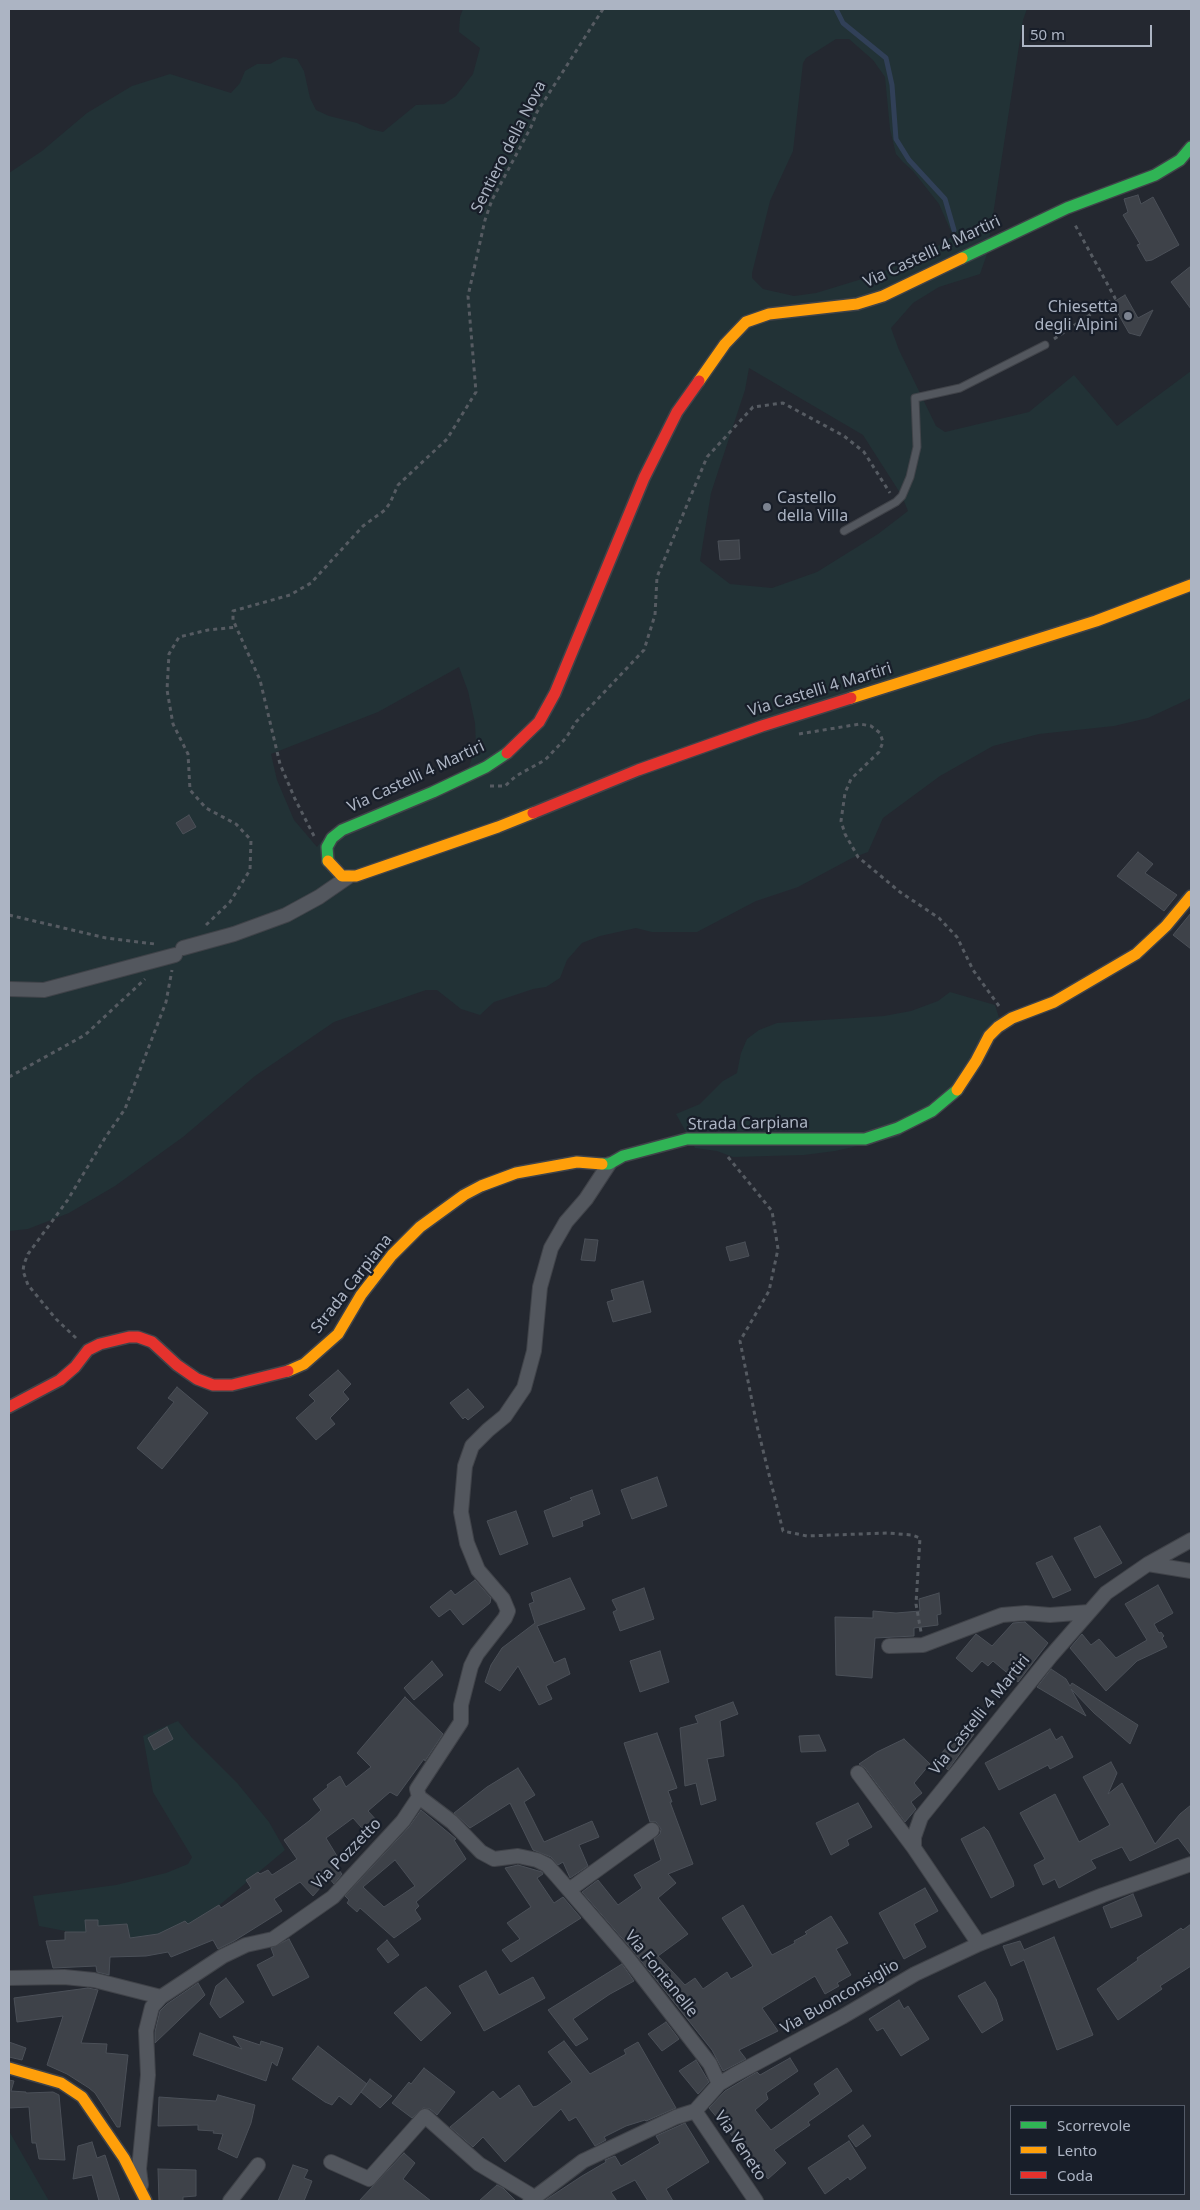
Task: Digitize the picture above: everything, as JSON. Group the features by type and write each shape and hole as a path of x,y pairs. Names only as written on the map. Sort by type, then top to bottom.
{"street":[{"name":"Via Castelli 4 Martiri","path":"1191,147 1180,160 1155,175 1066,208 878,298 857,304 769,314 746,322 725,344 691,391 669,429 644,478 555,693 539,722 508,752 486,767 338,834 327,847 328,860 337,872 348,876 389,865 465,839 638,770 762,726 1096,621 1191,585"},
{"path":"9,989 44,990 234,934 286,915 319,897 348,876"},
{"name":"Strada Carpiana","path":"9,1407 60,1380 88,1350 100,1344 129,1336 144,1338 152,1342 177,1365 197,1379 213,1385 232,1385 285,1372 312,1358 338,1334 361,1295 404,1242 439,1212 464,1195 500,1178 536,1168 576,1162 609,1164 623,1156 687,1139 851,1140 882,1134 915,1120 946,1100 965,1079 989,1036 998,1026 1012,1018 1054,1002 1136,954 1166,926 1191,896"},
{"path":"419,1797 418,1789 422,1780 461,1722 461,1704 466,1681 477,1654 505,1618 508,1611 503,1599 478,1570 467,1543 460,1507 465,1466 472,1446 505,1416 524,1388 534,1350 540,1286 551,1248 566,1222 586,1199 609,1164"},
{"name":"Via Castelli 4 Martiri","path":"914,1848 917,1823 926,1808 1106,1593 1148,1564 1191,1540"},
{"path":"1148,1564 1191,1571"},
{"path":"889,1646 923,1645 1002,1616 1026,1613 1050,1615 1089,1612"},
{"path":"858,1773 914,1848 979,1944"},
{"name":"Via Fontanelle","path":"419,1797 452,1822 481,1852 494,1859 518,1856 537,1860 546,1865 627,1957 710,2064 720,2084"},
{"name":"Via Pozzetto","path":"144,2199 139,2169 148,2075 146,2032 152,2007 161,1997 223,1956 246,1945 273,1939 333,1897 403,1821 419,1797"},
{"path":"569,1890 652,1830"},
{"name":"Via Buonconsiglio","path":"695,2111 720,2084 915,1974 979,1944 1102,1895 1191,1864"},
{"path":"9,1978 94,1980 161,1997"},
{"path":"9,2068 61,2083 82,2097 124,2158 144,2199"},
{"path":"331,2162 369,2179 424,2116 479,2164 532,2199 583,2161 676,2116 695,2111"},
{"name":"Via Veneto","path":"695,2111 737,2176 756,2201"},
{"path":"230,2201 258,2165"}],"lane":[{"path":"844,531 896,502 902,496 910,477 917,446 915,398 960,388 1045,345"}],"path":[{"name":"Sentiero della Nova","path":"237,628 233,618 233,610 290,595 311,583 363,526 385,510 398,486 447,440 472,399 476,392 477,384 468,296 485,220 492,200 537,112 602,9"},
{"path":"1045,345 1115,298 1074,222"},
{"path":"610,685 644,650 655,615 657,577 707,457 753,407 783,403 844,436 864,452 896,502"},
{"path":"203,928 230,902 250,870 251,840 236,824 206,808 190,790 188,754 173,724 167,690 169,654 179,637 208,630 237,628 256,667 280,764 295,799 316,838 338,834"},
{"path":"795,734 860,724 871,726 880,733 882,742 878,752 851,779 845,793 842,821 844,834 858,857 900,892 939,918 958,937 983,986 996,1004 1012,1018"},
{"path":"9,915 106,938 179,951 166,1002 125,1109 67,1201 28,1254 24,1264 23,1271 28,1285 56,1319 88,1350"},
{"path":"9,1077 85,1035 153,973"},
{"path":"728,1156 772,1210 778,1249 770,1291 740,1342 757,1426 783,1531 807,1536 887,1533 912,1535 920,1538 916,1604 923,1645"}],"shaded area":[{"path":"463,9 1027,9 1023,20 987,254 980,274 939,287 913,303 891,328 899,350 936,426 945,432 1029,412 1074,375 1117,426 1191,371 1191,698 1148,718 1114,726 1039,734 993,746 940,776 883,818 868,852 852,858 798,887 756,901 697,932 652,932 636,928 600,936 582,943 567,960 560,978 546,987 533,989 494,1002 480,1015 461,1009 437,990 426,990 334,1022 255,1076 183,1137 115,1186 69,1213 28,1229 9,1231 9,173 42,151 87,113 132,86 170,74 231,93 240,83 245,71 257,64 270,64 283,57 297,59 304,71 310,98 316,110 329,116 383,132 416,105 444,104 456,96 473,74 480,48 459,32 460,17","holes":["836,39 849,39 873,60 885,77 890,129 896,154 913,171 939,204 953,236 927,253 875,275 816,293 794,296 763,289 752,278 752,273 770,201 793,151 803,63 806,58","749,368 863,435 902,496 908,511 878,534 817,572 772,588 730,584 700,561 711,493 745,390","459,667 468,691 475,723 476,746 465,779 324,838 317,847 294,820 277,780 271,754 378,712"]},
{"path":"950,992 995,1005 1002,1027 973,1066 899,1137 835,1151 804,1155 733,1157 717,1151 695,1148 676,1114 700,1104 723,1081 737,1073 741,1053 747,1039 759,1030 777,1023 884,1016 911,1011 938,1001"},
{"path":"178,1721 192,1738 238,1784 269,1822 285,1850 166,1950 39,1926 33,1896 116,1885 166,1873 188,1864 192,1857 153,1792 143,1736"},
{"path":"9,2131 49,2201 9,2201"}],"building":[{"path":"1138,195 1141,204 1153,197 1179,245 1152,260 1146,261 1137,245 1140,244 1123,215 1128,212 1124,199"},
{"path":"1191,266 1191,309 1171,282"},
{"name":"Chiesetta degli Alpini","path":"1125,295 1138,318 1153,310 1140,336 1129,333 1112,303"},
{"path":"739,540 740,559 720,560 718,541"},
{"path":"189,815 196,827 183,834 176,823"},
{"path":"1138,852 1153,864 1145,873 1177,895 1164,911 1117,876"},
{"path":"1191,913 1191,949 1173,935"},
{"path":"585,1239 598,1240 595,1261 581,1260"},
{"path":"745,1242 749,1256 730,1261 726,1247"},
{"path":"643,1281 651,1312 613,1322 607,1302 614,1300 611,1290"},
{"path":"338,1370 351,1384 343,1392 349,1399 330,1418 335,1424 316,1440 296,1418 315,1401 309,1395"},
{"path":"177,1387 208,1413 162,1469 137,1448 174,1402 168,1398"},
{"path":"468,1389 484,1407 468,1420 465,1417 463,1419 450,1403"},
{"path":"657,1477 667,1506 632,1519 621,1490"},
{"path":"592,1490 600,1514 582,1521 583,1526 553,1537 544,1511"},
{"path":"516,1511 528,1544 500,1555 487,1521"},
{"path":"1100,1526 1122,1563 1095,1578 1074,1538"},
{"path":"1052,1556 1071,1590 1053,1598 1036,1563"},
{"path":"570,1578 585,1609 537,1626 554,1663 565,1658 570,1674 546,1686 552,1699 539,1705 518,1666 500,1691 485,1682 491,1665 502,1648 535,1623 529,1604 534,1602 531,1593"},
{"path":"475,1580 491,1598 490,1603 463,1625 450,1609 439,1617 430,1607 451,1590 455,1595"},
{"path":"1158,1585 1173,1613 1154,1624 1159,1633 1161,1632 1164,1636 1162,1638 1167,1647 1137,1661 1106,1691 1070,1648 1082,1634 1091,1645 1099,1639 1116,1658 1147,1640 1125,1604"},
{"path":"644,1588 654,1619 620,1631 613,1612 617,1610 612,1600"},
{"path":"939,1593 941,1614 937,1615 938,1625 914,1628 914,1636 875,1638 872,1678 836,1675 835,1617 873,1618 873,1611 896,1613 920,1611 919,1599"},
{"path":"1025,1622 1048,1643 1018,1682 993,1661 988,1666 982,1661 972,1672 956,1658 976,1634 992,1646 1013,1623"},
{"path":"660,1651 669,1682 640,1692 630,1661"},
{"path":"432,1661 443,1675 414,1700 404,1688"},
{"path":"1051,1669 1066,1679 1070,1686 1072,1683 1138,1725 1130,1744 1094,1713 1071,1689 1086,1716 1037,1687"},
{"path":"405,1697 443,1734 425,1761 424,1759 397,1796 390,1792 368,1811 378,1822 368,1835 353,1818 326,1838 337,1856 331,1860 342,1874 334,1884 329,1878 313,1896 300,1882 274,1899 282,1911 218,1949 213,1940 171,1957 168,1952 146,1956 110,1957 109,1975 97,1972 96,1966 53,1968 46,1941 65,1940 65,1932 86,1932 85,1920 98,1920 98,1926 127,1924 130,1938 158,1934 185,1921 188,1924 219,1905 221,1908 251,1888 246,1880 258,1872 260,1874 268,1870 272,1875 297,1859 284,1840 321,1810 313,1799 328,1787 327,1785 340,1776 346,1787 371,1767 357,1753"},
{"path":"733,1702 738,1714 720,1721 724,1756 707,1759 716,1800 701,1805 696,1783 685,1786 680,1728 698,1723 695,1716"},
{"path":"964,1726 974,1734 948,1770 937,1759"},
{"path":"167,1727 173,1739 154,1750 148,1738"},
{"path":"1050,1729 1056,1740 1062,1736 1073,1757 1050,1769 1048,1765 999,1790 985,1763"},
{"path":"657,1733 677,1788 668,1791 672,1802 670,1802 693,1864 668,1874 676,1883 658,1898 688,1934 658,1956 685,1985 695,1978 703,1989 727,1972 731,1979 753,1966 722,1918 743,1905 772,1955 795,1943 794,1941 807,1934 805,1932 831,1916 848,1943 836,1949 851,1975 837,1983 839,1986 825,1994 815,1976 762,2008 778,2031 739,2050 746,2059 723,2071 712,2050 634,1952 582,1892 598,1880 618,1905 642,1888 634,1875 661,1860 654,1839 660,1834 661,1829 656,1822 650,1822 624,1743"},
{"path":"819,1735 826,1751 801,1752 799,1736"},
{"path":"904,1739 930,1764 914,1783 922,1793 911,1802 916,1809 905,1822 865,1768 859,1764 877,1752"},
{"path":"1111,1762 1117,1773 1108,1794 1122,1783 1155,1844 1180,1814 1191,1805 1191,1855 1178,1838 1130,1861 1122,1847 1091,1860 1096,1868 1059,1888 1055,1879 1043,1885 1034,1865 1045,1859 1020,1813 1055,1794 1079,1842 1110,1825 1083,1777"},
{"path":"518,1768 535,1795 524,1802 544,1842 592,1821 599,1837 579,1845 588,1866 570,1878 563,1862 558,1865 551,1857 533,1850 510,1803 470,1828 454,1813 487,1787"},
{"path":"858,1803 872,1827 847,1840 849,1845 831,1855 816,1823"},
{"path":"421,1810 456,1839 454,1840 466,1859 416,1902 419,1906 415,1910 421,1919 394,1938 360,1908 357,1912 347,1903 349,1900 345,1896 409,1827","holes":["395,1860 415,1886 384,1907 363,1887"]},
{"path":"984,1827 988,1831 1014,1886 991,1898 961,1839"},
{"path":"518,1865 542,1872 543,1874 537,1878 554,1903 563,1897 581,1918 511,1962 502,1950 520,1939 507,1923 531,1907 505,1868"},
{"path":"925,1888 938,1911 914,1924 926,1947 904,1959 879,1913"},
{"path":"1133,1894 1142,1916 1111,1928 1103,1907"},
{"path":"1191,1924 1191,1966 1160,1986 1162,1989 1118,2020 1097,1989 1138,1960 1137,1958 1181,1928 1183,1930"},
{"path":"1054,1937 1093,2035 1057,2050 1024,1960 1011,1966 1003,1946 1020,1941 1024,1950"},
{"path":"289,1939 309,1977 273,1996 257,1965 274,1956 271,1948"},
{"path":"387,1940 399,1955 388,1963 377,1949"},
{"path":"622,1964 634,1981 610,1994 573,2019 588,2039 576,2046 548,2010"},
{"path":"486,1971 499,1995 533,1977 545,1998 484,2031 459,1986"},
{"path":"226,1978 244,2002 220,2018 210,2004 216,1986"},
{"path":"985,1982 996,1999 1003,2020 982,2033 958,1996"},
{"path":"198,1983 205,1995 155,2043 155,2032 160,2011"},
{"path":"426,1987 451,2013 421,2041 394,2013"},
{"path":"88,1988 98,1990 81,2043 107,2044 106,2053 128,2055 120,2127 117,2127 95,2093 67,2074 47,2065 63,2016 17,2022 14,1998"},
{"path":"899,2000 904,2009 908,2006 929,2039 901,2056 883,2028 877,2031 869,2019"},
{"path":"666,2022 679,2039 662,2051 648,2034"},
{"path":"200,2033 242,2049 233,2036 260,2045 261,2041 283,2048 277,2066 272,2062 266,2081 193,2055"},
{"path":"564,2041 590,2074 626,2054 624,2050 638,2042 676,2108 646,2121 626,2126 604,2137 606,2140 595,2146 576,2117 569,2121 561,2109 505,2162 483,2137 473,2147 450,2127 493,2091 500,2099 519,2085 533,2107 572,2082 548,2052"},
{"path":"9,2042 26,2048 22,2060 9,2057"},
{"path":"318,2046 367,2084 351,2105 339,2096 332,2105 325,2102 292,2079"},
{"path":"790,2058 798,2071 766,2093 768,2099 755,2110 771,2130 820,2094 814,2084 837,2068 852,2091 808,2122 810,2125 774,2150 786,2163 768,2179 709,2108 725,2091 757,2072 760,2075"},
{"path":"696,2060 709,2082 698,2094 679,2071"},
{"path":"424,2068 455,2092 437,2115 430,2109 423,2108 412,2118 392,2103 409,2082 411,2084"},
{"path":"370,2079 392,2096 380,2108 361,2092"},
{"path":"9,2080 14,2081 11,2091 26,2093 53,2092 59,2095 65,2160 39,2159 36,2143 32,2143 29,2107 9,2108"},
{"path":"218,2095 255,2105 251,2123 237,2158 218,2149 223,2134 213,2133 214,2131 198,2130 198,2125 158,2126 159,2097 216,2101"},
{"path":"685,2123 709,2162 666,2189 673,2201 648,2201 635,2180 611,2192 617,2201 544,2201 606,2162 605,2160 615,2156 621,2166 660,2143 656,2136"},
{"path":"863,2125 871,2136 856,2147 848,2136"},
{"path":"849,2141 866,2168 850,2180 848,2177 825,2194 808,2168"},
{"path":"92,2142 97,2158 105,2155 120,2201 99,2201 92,2175 73,2179 78,2146"},
{"path":"404,2153 415,2163 403,2179 431,2201 359,2201"},
{"path":"293,2165 308,2170 304,2178 312,2181 304,2201 278,2201"},
{"path":"158,2169 196,2170 196,2196 183,2197 183,2201 159,2201"},
{"path":"497,2185 503,2188 516,2201 479,2201"}],"waterway":[{"path":"836,9 843,23 886,58 892,85 896,139 909,160 945,199 954,230"}],"traffic: fast":[{"path":"962,258 1067,208 1155,175 1180,160 1191,147"},
{"path":"328,861 327,847 332,838 342,830 433,792 486,767 507,753"},
{"path":"602,1164 609,1164 623,1156 687,1139 865,1139 898,1128 932,1111 957,1090"}],"traffic: slow":[{"path":"699,381 725,344 746,322 769,314 857,304 883,296 962,258"},
{"path":"851,698 1096,621 1191,585"},
{"path":"328,861 342,876 356,876 533,813"},
{"path":"957,1090 976,1061 989,1036 998,1027 1012,1018 1054,1002 1136,954 1166,926 1191,896"},
{"path":"288,1371 304,1364 338,1334 361,1295 392,1255 420,1227 464,1195 481,1186 516,1173 577,1162 602,1164"},
{"path":"9,2068 61,2083 82,2097 124,2158 146,2201"}],"traffic: jam":[{"path":"507,753 539,722 555,693 644,478 677,412 699,381"},
{"path":"533,813 638,770 762,726 851,698"},
{"path":"9,1407 60,1380 75,1367 88,1350 100,1344 129,1337 138,1337 152,1342 177,1365 197,1379 213,1385 232,1385 288,1371"}],"place":[{"name":"Chiesetta degli Alpini","path":"1128,316"},
{"name":"Castello della Villa","path":"767,507"}]}
